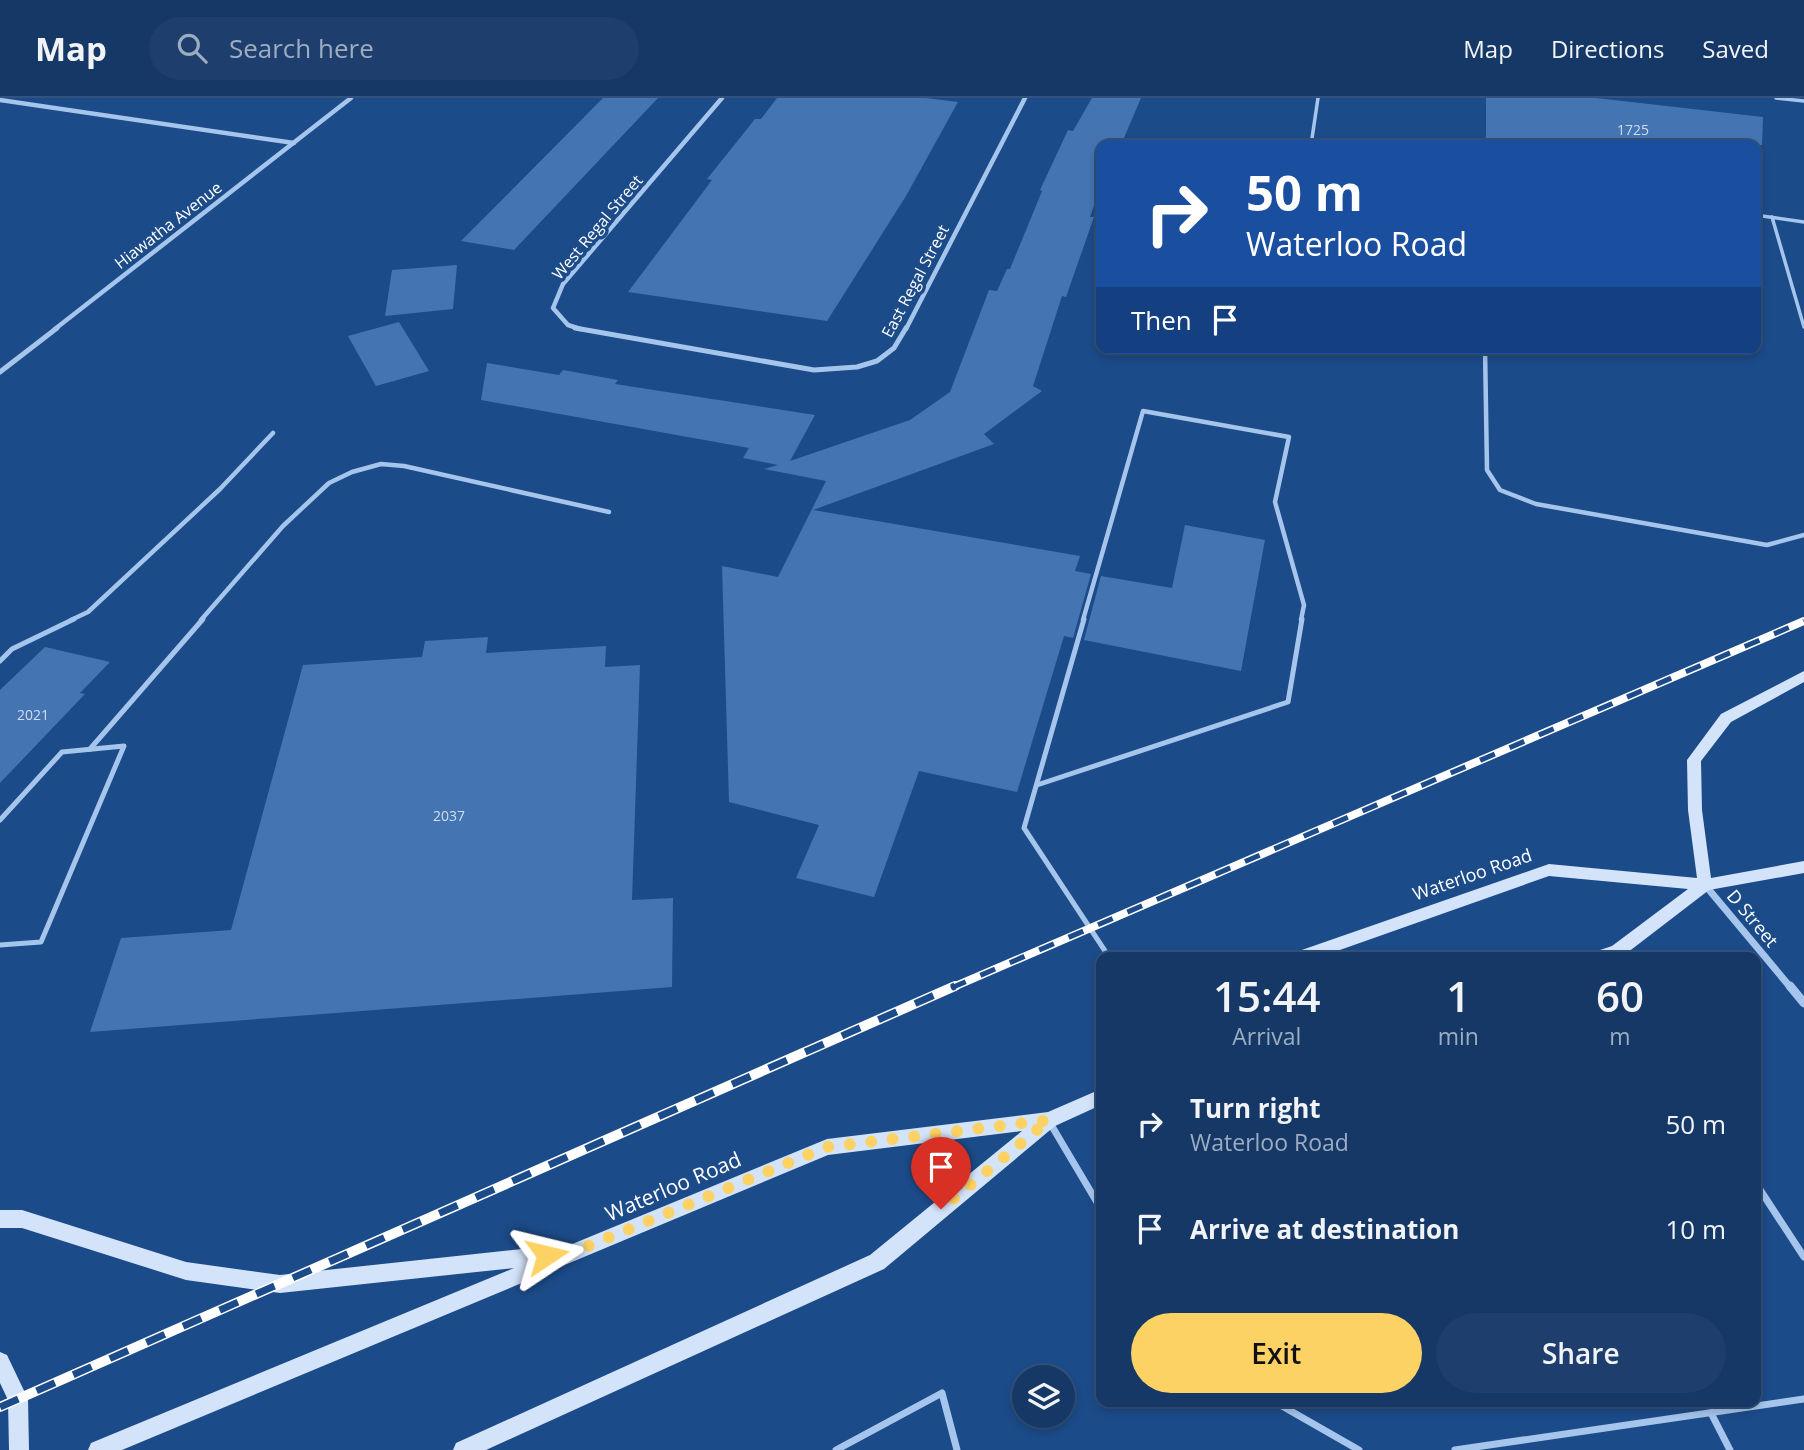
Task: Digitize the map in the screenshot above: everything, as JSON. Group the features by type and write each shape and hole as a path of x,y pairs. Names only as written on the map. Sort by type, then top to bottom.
{"main road":[{"path":"1705,885 1695,810 1694,760 1726,718 1804,676"},
{"name":"Waterloo Road","path":"1316,952 1549,870 1705,885 1804,867"},
{"name":"Waterloo Road","path":"1614,952 1705,885"},
{"name":"Waterloo Road","path":"463,1450 877,1262 1049,1120 1096,1099"},
{"name":"Waterloo Road","path":"98,1450 827,1147 1049,1120"},
{"path":"0,1219 22,1219 186,1271 280,1284 574,1252"},
{"path":"0,1362 18,1399 19,1450"}],"street":[{"name":"Hiawatha Avenue","path":"0,372 351,98"},
{"name":"West Regal Street","path":"714,354 581,330 568,325 553,308 563,284 722,98"},
{"name":"East Regal Street","path":"714,354 814,370 844,370 866,364 894,349 1025,98"},
{"path":"0,100 294,143"},
{"name":"D Street","path":"1705,885 1804,1003"}],"lane":[{"path":"1312,140 1318,98"},
{"path":"1776,98 1804,101"},
{"path":"1761,216 1804,222"},
{"path":"1772,218 1804,327"},
{"path":"1485,354 1487,470 1500,491 1536,504 1767,545 1804,534"},
{"path":"1037,785 1288,702 1304,605 1275,502 1289,437 1143,411 1024,828 1106,952"},
{"path":"0,660 12,649 88,612 220,489 273,433"},
{"path":"90,749 283,526 329,483 352,472 381,464 404,466 609,512"},
{"path":"0,821 62,752 124,746 41,942 0,945"},
{"path":"1049,1120 1096,1200"},
{"path":"1761,1191 1804,1257"},
{"path":"836,1450 942,1393 957,1450"},
{"path":"1761,1405 1804,1399"},
{"path":"1284,1407 1359,1450"},
{"path":"1455,1450 1751,1407"},
{"path":"1711,1413 1730,1450"}],"building":[{"path":"603,98 658,98 514,250 461,241"},
{"path":"777,98 926,98 958,102 906,196 827,321 628,292 712,180 707,179 755,119 761,119"},
{"path":"1092,98 1141,98 1123,140 1096,140 1096,200 1090,217 1094,217 1066,297 1062,296 1033,386 1042,391 984,434 994,444 813,510 1080,556 1075,571 1091,574 1073,638 1064,636 1017,792 919,771 874,897 796,878 819,825 729,802 722,566 778,577 826,481 764,469 778,465 743,458 749,448 481,400 487,363 559,375 563,370 618,380 615,384 815,415 790,461 910,420 950,392 989,290 997,291 1007,269 1010,269 1042,191 1040,190 1068,130 1073,131"},
{"path":"1486,98 1596,98 1763,117 1762,145 1761,140 1486,140"},
{"path":"457,265 453,309 385,316 392,270"},
{"path":"399,322 429,371 376,386 348,336"},
{"path":"1185,525 1265,540 1241,671 1084,640 1101,576 1172,588"},
{"path":"488,637 486,653 606,646 605,667 640,665 632,900 673,898 672,987 90,1032 121,938 231,930 303,665 422,657 425,641"},
{"path":"45,647 110,662 80,693 85,694 0,783 0,690"}],"railway":[{"path":"951,988 1804,621"},
{"path":"0,1407 955,986"}],"route":[{"path":"547,1255 574,1252 827,1147 1049,1120 941,1209"}]}
